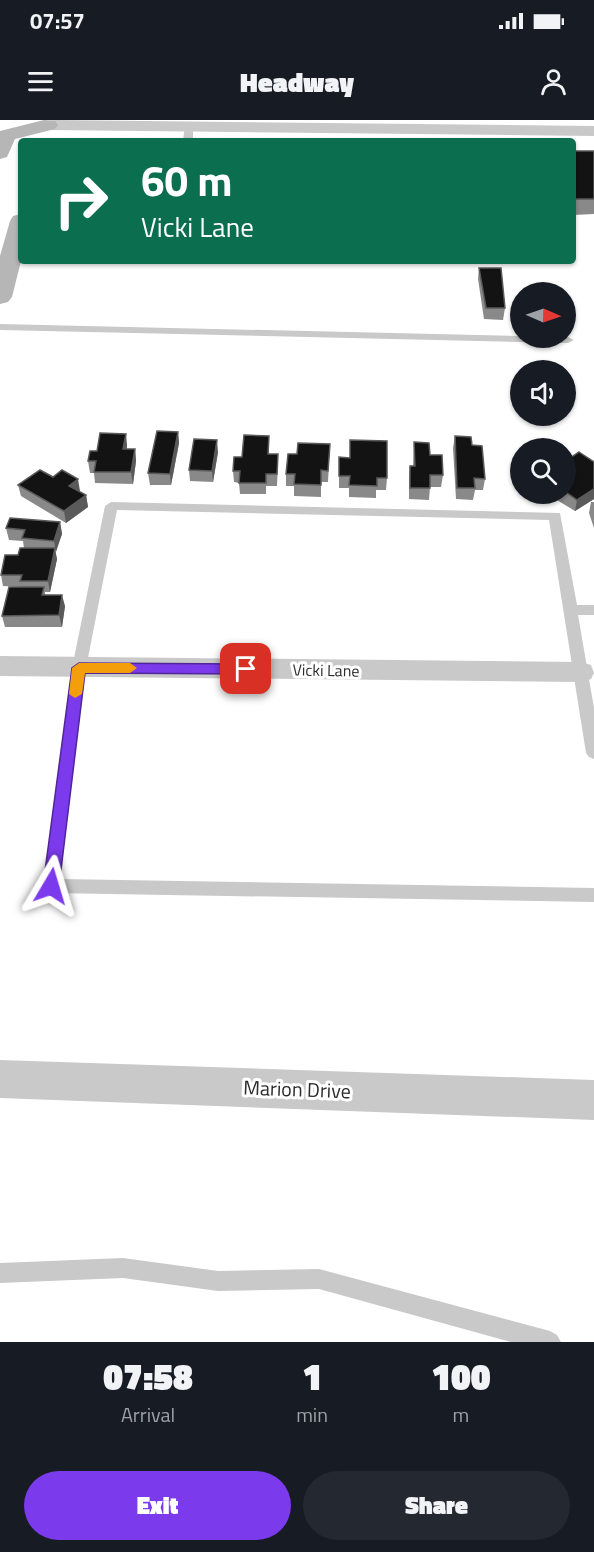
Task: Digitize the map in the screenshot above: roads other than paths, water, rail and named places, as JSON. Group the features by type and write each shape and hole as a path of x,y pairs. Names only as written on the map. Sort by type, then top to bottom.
{"main road":[{"path":"0,153 6,135 46,128"},
{"path":"0,297 18,232"}],"street":[{"path":"46,128 189,133 594,131"},
{"name":"Vicki Lane","path":"0,666 581,672"},
{"name":"Marion Drive","path":"0,1079 594,1100"}],"lane":[{"path":"0,327 510,339"},
{"path":"594,753 555,516 111,506 79,668 51,886 594,896"},
{"path":"570,610 594,610"},
{"path":"0,1273 123,1268 218,1281 319,1278 550,1342"}]}
